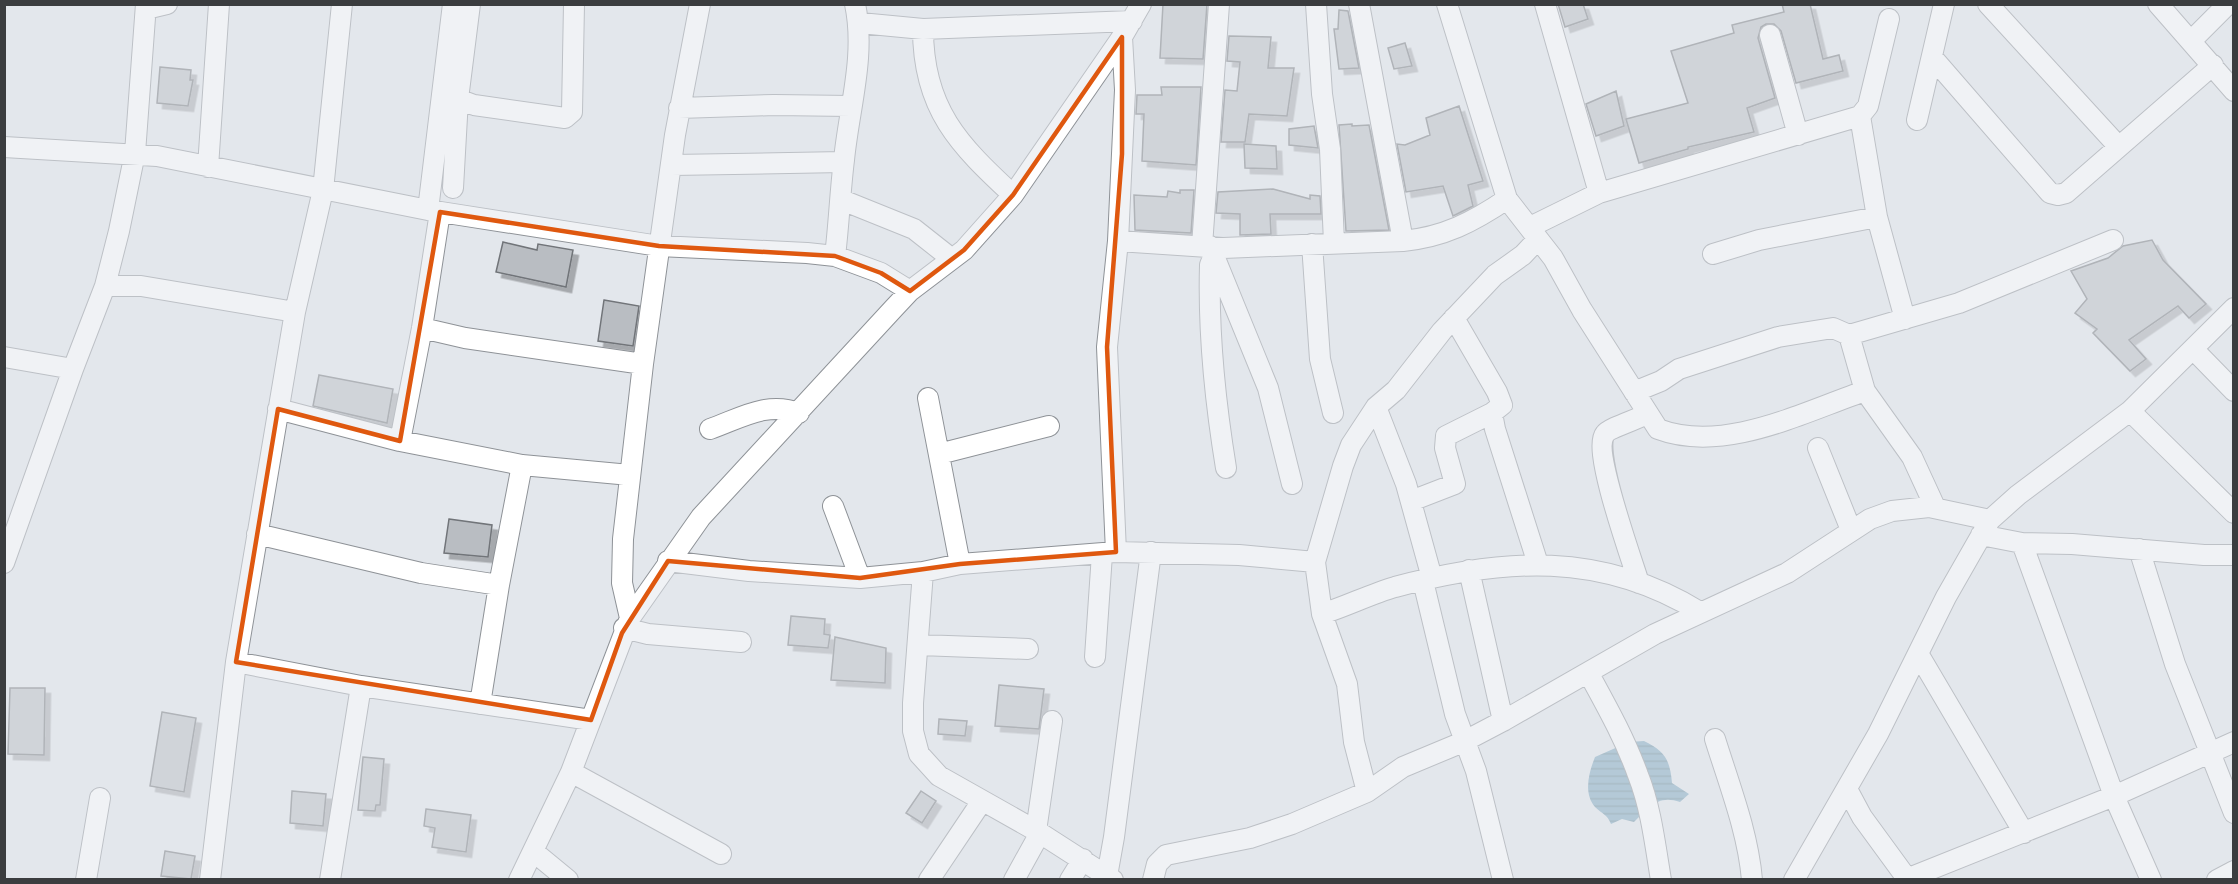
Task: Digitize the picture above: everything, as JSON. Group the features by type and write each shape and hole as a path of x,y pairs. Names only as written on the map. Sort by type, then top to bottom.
{"street":[{"path":"4,562 72,369 105,286 135,153 146,7 167,4"},
{"path":"208,166 219,4"},
{"path":"210,879 236,662 295,312 323,190 342,4"},
{"path":"400,441 422,328 453,4"},
{"path":"453,188 458,99 470,4"},
{"path":"458,99 474,105 565,118 572,112 574,4"},
{"path":"627,623 622,583 630,475 643,364 679,108 700,4"},
{"path":"1219,4 1209,249 1210,345 1226,468"},
{"path":"1316,4 1322,94 1330,149 1334,243"},
{"path":"1359,4 1403,241"},
{"path":"1447,4 1507,200 1553,258 1582,310 1658,429 1679,437 1733,434 1865,391"},
{"path":"1545,4 1599,193"},
{"path":"1917,120 1944,4"},
{"path":"1988,4 2119,147"},
{"path":"2158,4 2213,64 2234,91"},
{"path":"2191,41 2228,4"},
{"path":"835,256 842,200 843,162 851,106 857,14 923,29 1132,21"},
{"path":"1366,792 1354,742 1347,684 1322,614 1314,562 1351,445 1377,407 1396,390 1454,318 1495,274 1523,255 1533,233 1599,193 1860,116 1868,105 1889,19"},
{"path":"519,879 571,772 627,623 668,561 701,517 910,291 976,239 1013,195 1132,21"},
{"path":"1095,657 1109,553 1107,347 1118,241 1125,90 1132,21"},
{"path":"923,29 923,51 940,112 967,152 1013,195"},
{"path":"1770,35 1798,135"},
{"path":"1932,57 2050,192 2058,195 2066,193 2213,64"},
{"path":"679,108 851,106"},
{"path":"1860,116 1877,217 1905,318"},
{"path":"4,147 135,153 434,211 659,246 835,256 881,273 910,291"},
{"path":"672,165 843,162"},
{"path":"842,200 914,229 952,259"},
{"path":"1118,241 1209,249 1403,241 1427,238 1456,230 1507,200"},
{"path":"1713,254 1759,240 1877,217"},
{"path":"1634,392 1661,381 1679,369 1778,337 1833,328 1849,335 1959,303 2113,240"},
{"path":"1312,244 1320,359 1333,413"},
{"path":"1209,249 1268,388 1292,484"},
{"path":"105,286 141,286 295,312"},
{"path":"1794,879 1847,789 1919,655 1946,597 1985,527 2018,495 2130,411 2234,308"},
{"path":"1411,501 1455,484 1445,448 1446,436 1492,413 1502,405 1497,392 1454,318"},
{"path":"422,328 465,338 643,364"},
{"path":"1849,335 1865,391 1912,457 1935,507"},
{"path":"2194,350 2234,391"},
{"path":"4,357 72,369"},
{"path":"928,398 960,564"},
{"path":"710,429 769,408 783,407 799,413"},
{"path":"1377,407 1388,432 1411,501 1463,742 1476,771 1503,879"},
{"path":"278,409 400,441 522,465 630,475"},
{"path":"2130,411 2234,513"},
{"path":"1492,413 1515,496 1538,564"},
{"path":"1639,583 1616,514 1603,463 1602,441 1609,430 1647,414"},
{"path":"939,454 1050,426"},
{"path":"1818,448 1851,530"},
{"path":"480,704 499,585 522,465"},
{"path":"833,506 860,578"},
{"path":"1153,879 1157,864 1166,855 1250,838 1292,824 1366,792 1416,760 1463,742 1503,721 1589,674 1655,634 1787,573 1851,530 1892,511 1935,507 2022,543 2234,555"},
{"path":"257,534 421,573 499,585"},
{"path":"2022,543 2114,796 2151,879"},
{"path":"2139,549 2175,664 2234,813"},
{"path":"923,572 920,645 913,703 913,731 919,754 939,776 1038,832 1110,878 1151,552"},
{"path":"668,561 749,571 860,578 923,572 960,564 1109,553 1239,555 1314,562"},
{"path":"1322,614 1393,588 1427,579 1469,570 1538,564 1604,571 1677,598 1700,612"},
{"path":"1469,570 1503,721"},
{"path":"627,623 648,634 741,642"},
{"path":"920,645 1028,649"},
{"path":"1919,655 2024,833"},
{"path":"236,662 361,686 591,720"},
{"path":"1589,674 1622,734 1639,776 1651,820 1660,879"},
{"path":"330,879 361,686"},
{"path":"1014,879 1038,832 1052,721"},
{"path":"1715,739 1737,808 1751,862 1752,879"},
{"path":"1847,789 1862,817 1906,879 2114,796 2234,742"},
{"path":"571,772 722,854"},
{"path":"86,879 100,798"},
{"path":"929,879 982,801"},
{"path":"534,852 568,879"},
{"path":"1070,879 1083,859"},
{"path":"2217,879 2234,871"}],"highlighted area":[{"path":"1122,37 1122,154 1107,347 1116,552 960,564 860,578 668,561 622,633 591,720 236,662 278,409 400,441 440,212 659,246 835,256 881,273 910,291 964,250 1013,195"}],"water":[{"path":"1644,741 1662,753 1670,768 1672,783 1689,794 1680,802 1659,801 1634,822 1622,819 1611,824 1606,816 1595,807 1589,795 1589,776 1595,757 1629,742"}],"building":[{"path":"1163,4 1207,4 1203,59 1160,58"},
{"path":"1558,4 1583,4 1588,19 1565,27"},
{"path":"1782,4 1810,4 1823,59 1839,55 1843,71 1796,83 1781,31 1774,24 1766,24 1761,27 1758,38 1775,98 1747,108 1754,132 1688,147 1688,149 1639,163 1626,119 1688,103 1671,51 1734,33 1732,25 1784,12"},
{"path":"1339,10 1348,11 1359,68 1339,69 1334,29 1338,29"},
{"path":"1229,36 1271,37 1268,68 1294,68 1287,116 1249,114 1245,142 1221,142 1225,90 1237,91 1240,62 1227,61"},
{"path":"1405,43 1412,66 1394,69 1388,48"},
{"path":"160,67 191,70 190,80 193,80 188,106 157,103"},
{"path":"1161,87 1201,87 1196,165 1142,161 1144,114 1136,114 1137,95 1162,95"},
{"path":"1616,91 1624,126 1596,136 1586,104"},
{"path":"1459,106 1483,181 1468,185 1473,206 1453,216 1443,186 1406,192 1397,144 1405,145 1430,135 1426,118"},
{"path":"1352,124 1352,126 1369,125 1389,230 1346,231 1339,125"},
{"path":"1314,126 1318,148 1289,145 1289,129"},
{"path":"1244,144 1276,146 1277,169 1245,168"},
{"path":"1273,189 1310,199 1310,195 1320,196 1321,214 1270,214 1271,234 1240,235 1240,214 1216,213 1218,192"},
{"path":"1180,190 1194,190 1191,233 1135,230 1134,195 1167,197 1168,191 1180,193"},
{"path":"2152,240 2163,260 2206,304 2189,318 2178,306 2129,340 2146,359 2130,371 2093,333 2097,329 2075,313 2087,299 2071,271 2108,258 2123,246"},
{"path":"503,242 537,250 538,244 573,250 566,287 496,272"},
{"path":"604,300 639,306 633,346 598,341"},
{"path":"319,375 393,389 387,423 313,406"},
{"path":"449,519 492,525 488,557 444,553"},
{"path":"791,616 825,619 824,634 830,635 828,648 788,645"},
{"path":"835,637 886,648 885,683 831,680"},
{"path":"999,685 1044,689 1039,729 995,726"},
{"path":"10,688 45,688 44,755 8,754"},
{"path":"162,712 196,718 184,792 150,786"},
{"path":"939,719 967,721 965,736 938,734"},
{"path":"363,757 384,759 380,805 376,805 375,811 358,810"},
{"path":"292,791 326,794 323,826 290,823"},
{"path":"921,791 936,801 922,823 906,813"},
{"path":"426,809 471,815 466,852 432,847 435,828 424,826"},
{"path":"165,851 195,856 191,879 161,876"}]}
